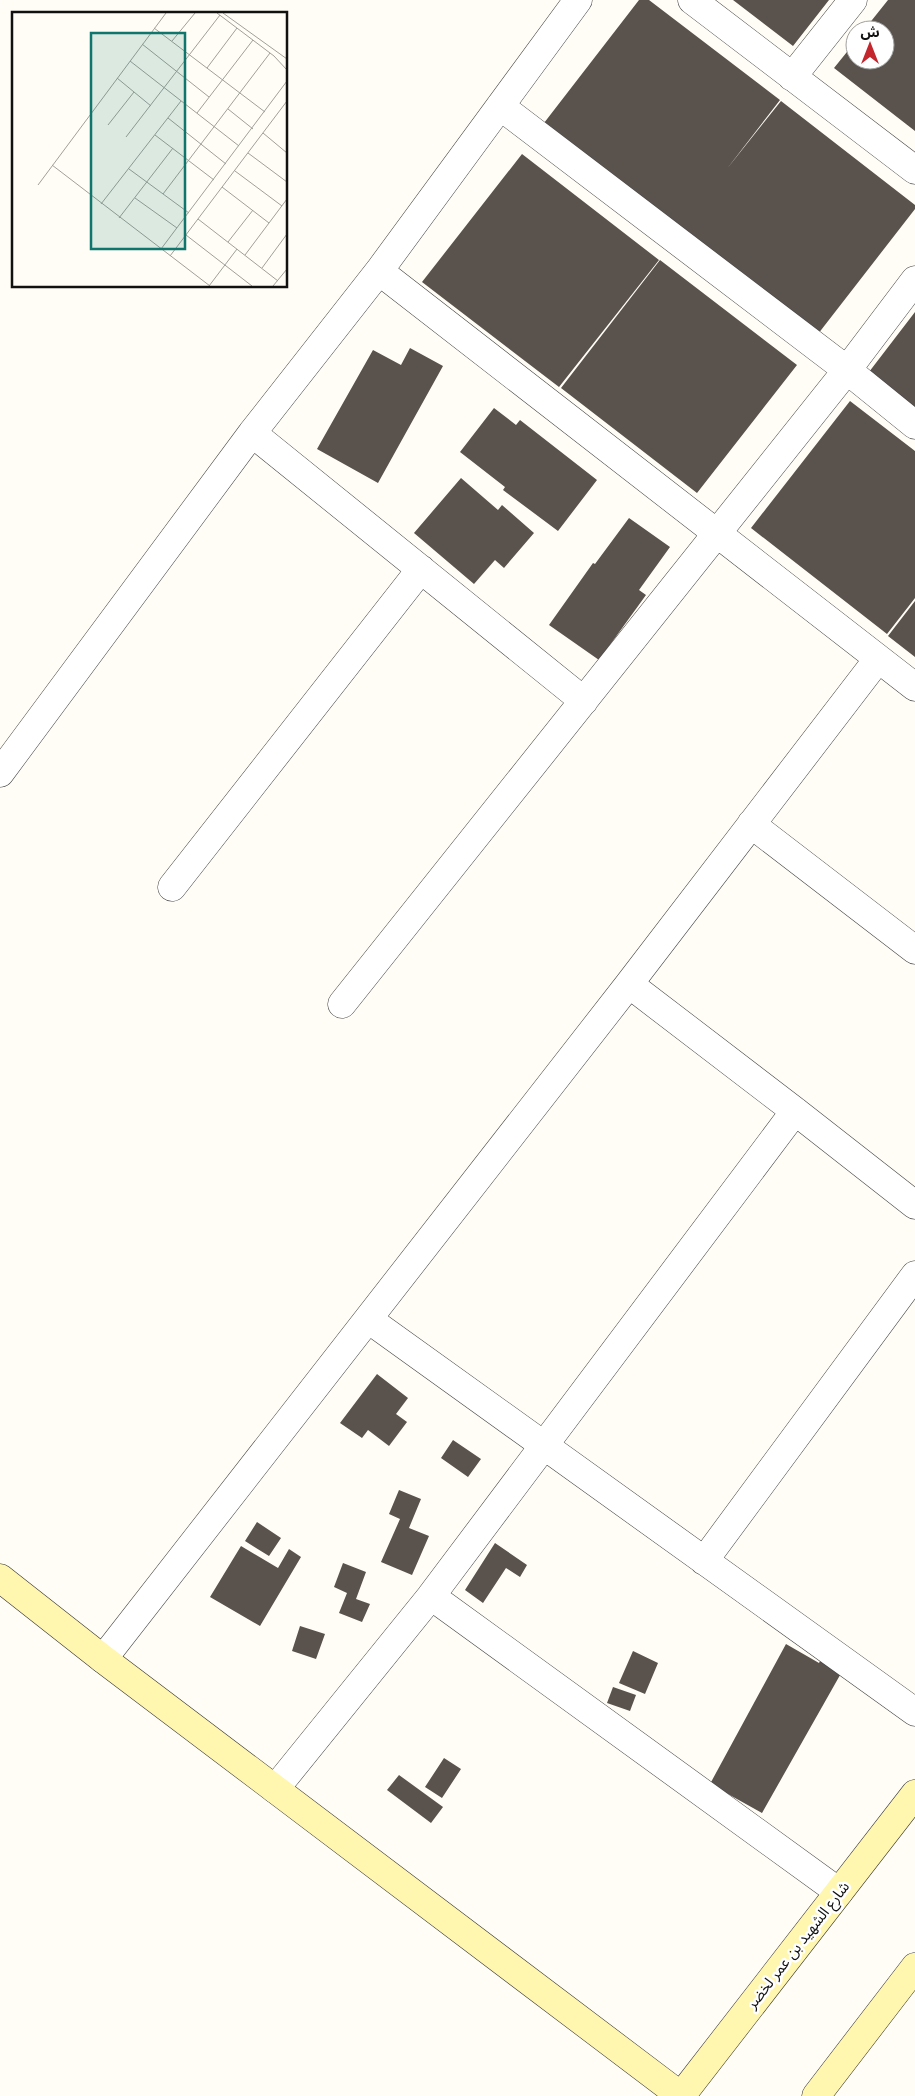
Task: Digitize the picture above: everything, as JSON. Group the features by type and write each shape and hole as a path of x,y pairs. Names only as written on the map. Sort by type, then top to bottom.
{"street":[{"path":"0,773 252,433 379,271 578,0"},
{"path":"692,0 915,170"},
{"path":"792,76 853,0"},
{"path":"500,106 847,370 915,425"},
{"path":"379,271 915,687"},
{"path":"342,1004 847,370 915,280"},
{"path":"252,433 584,701"},
{"path":"172,887 421,569"},
{"path":"103,1659 629,984 878,658"},
{"path":"751,824 915,950"},
{"path":"629,984 915,1205"},
{"path":"274,1789 431,1596 795,1111"},
{"path":"704,1561 915,1275"},
{"path":"368,1319 915,1712"},
{"path":"0,1578 103,1659 681,2096"},
{"path":"431,1596 839,1892"},
{"name":"شارع الشهيد بن عمر لخضر","path":"681,2096 915,1794"},
{"path":"816,2096 915,1967"}],"building":[{"path":"639,0 649,0 780,100 726,170 781,101 915,205 915,209 818,334 544,123"},
{"path":"733,0 829,0 793,46"},
{"path":"888,0 915,0 915,131 834,68 845,54 845,70 895,70 895,20 872,20"},
{"path":"522,154 659,260 559,387 422,282"},
{"path":"660,260 797,365 697,493 561,388"},
{"path":"915,312 915,408 869,372"},
{"path":"410,348 443,366 378,483 317,449 373,350 401,365"},
{"path":"850,401 915,451 915,598 887,634 751,528"},
{"path":"494,408 516,425 520,420 597,480 558,531 503,490 505,487 460,452"},
{"path":"461,478 498,510 502,505 534,533 504,568 495,560 474,584 414,533"},
{"path":"629,518 670,547 639,590 646,595 599,660 549,625 593,563 595,564"},
{"path":"915,601 915,657 888,636"},
{"path":"377,1374 408,1398 396,1414 407,1422 389,1446 368,1430 362,1438 340,1423"},
{"path":"453,1440 481,1459 468,1477 441,1458"},
{"path":"399,1490 421,1499 409,1528 429,1536 412,1575 381,1562 400,1519 389,1514"},
{"path":"257,1522 281,1538 269,1556 245,1541"},
{"path":"495,1543 527,1565 520,1577 506,1568 483,1603 465,1590"},
{"path":"241,1546 278,1568 289,1549 301,1557 260,1626 210,1597"},
{"path":"343,1563 366,1572 356,1599 370,1604 362,1622 339,1613 347,1593 334,1587"},
{"path":"300,1626 325,1634 316,1659 292,1651"},
{"path":"786,1644 819,1663 826,1649 848,1661 762,1813 710,1784"},
{"path":"633,1651 658,1663 645,1694 619,1683"},
{"path":"613,1687 636,1695 630,1711 607,1703"},
{"path":"444,1758 461,1769 442,1798 425,1787"},
{"path":"399,1775 443,1807 431,1823 387,1790"}]}
